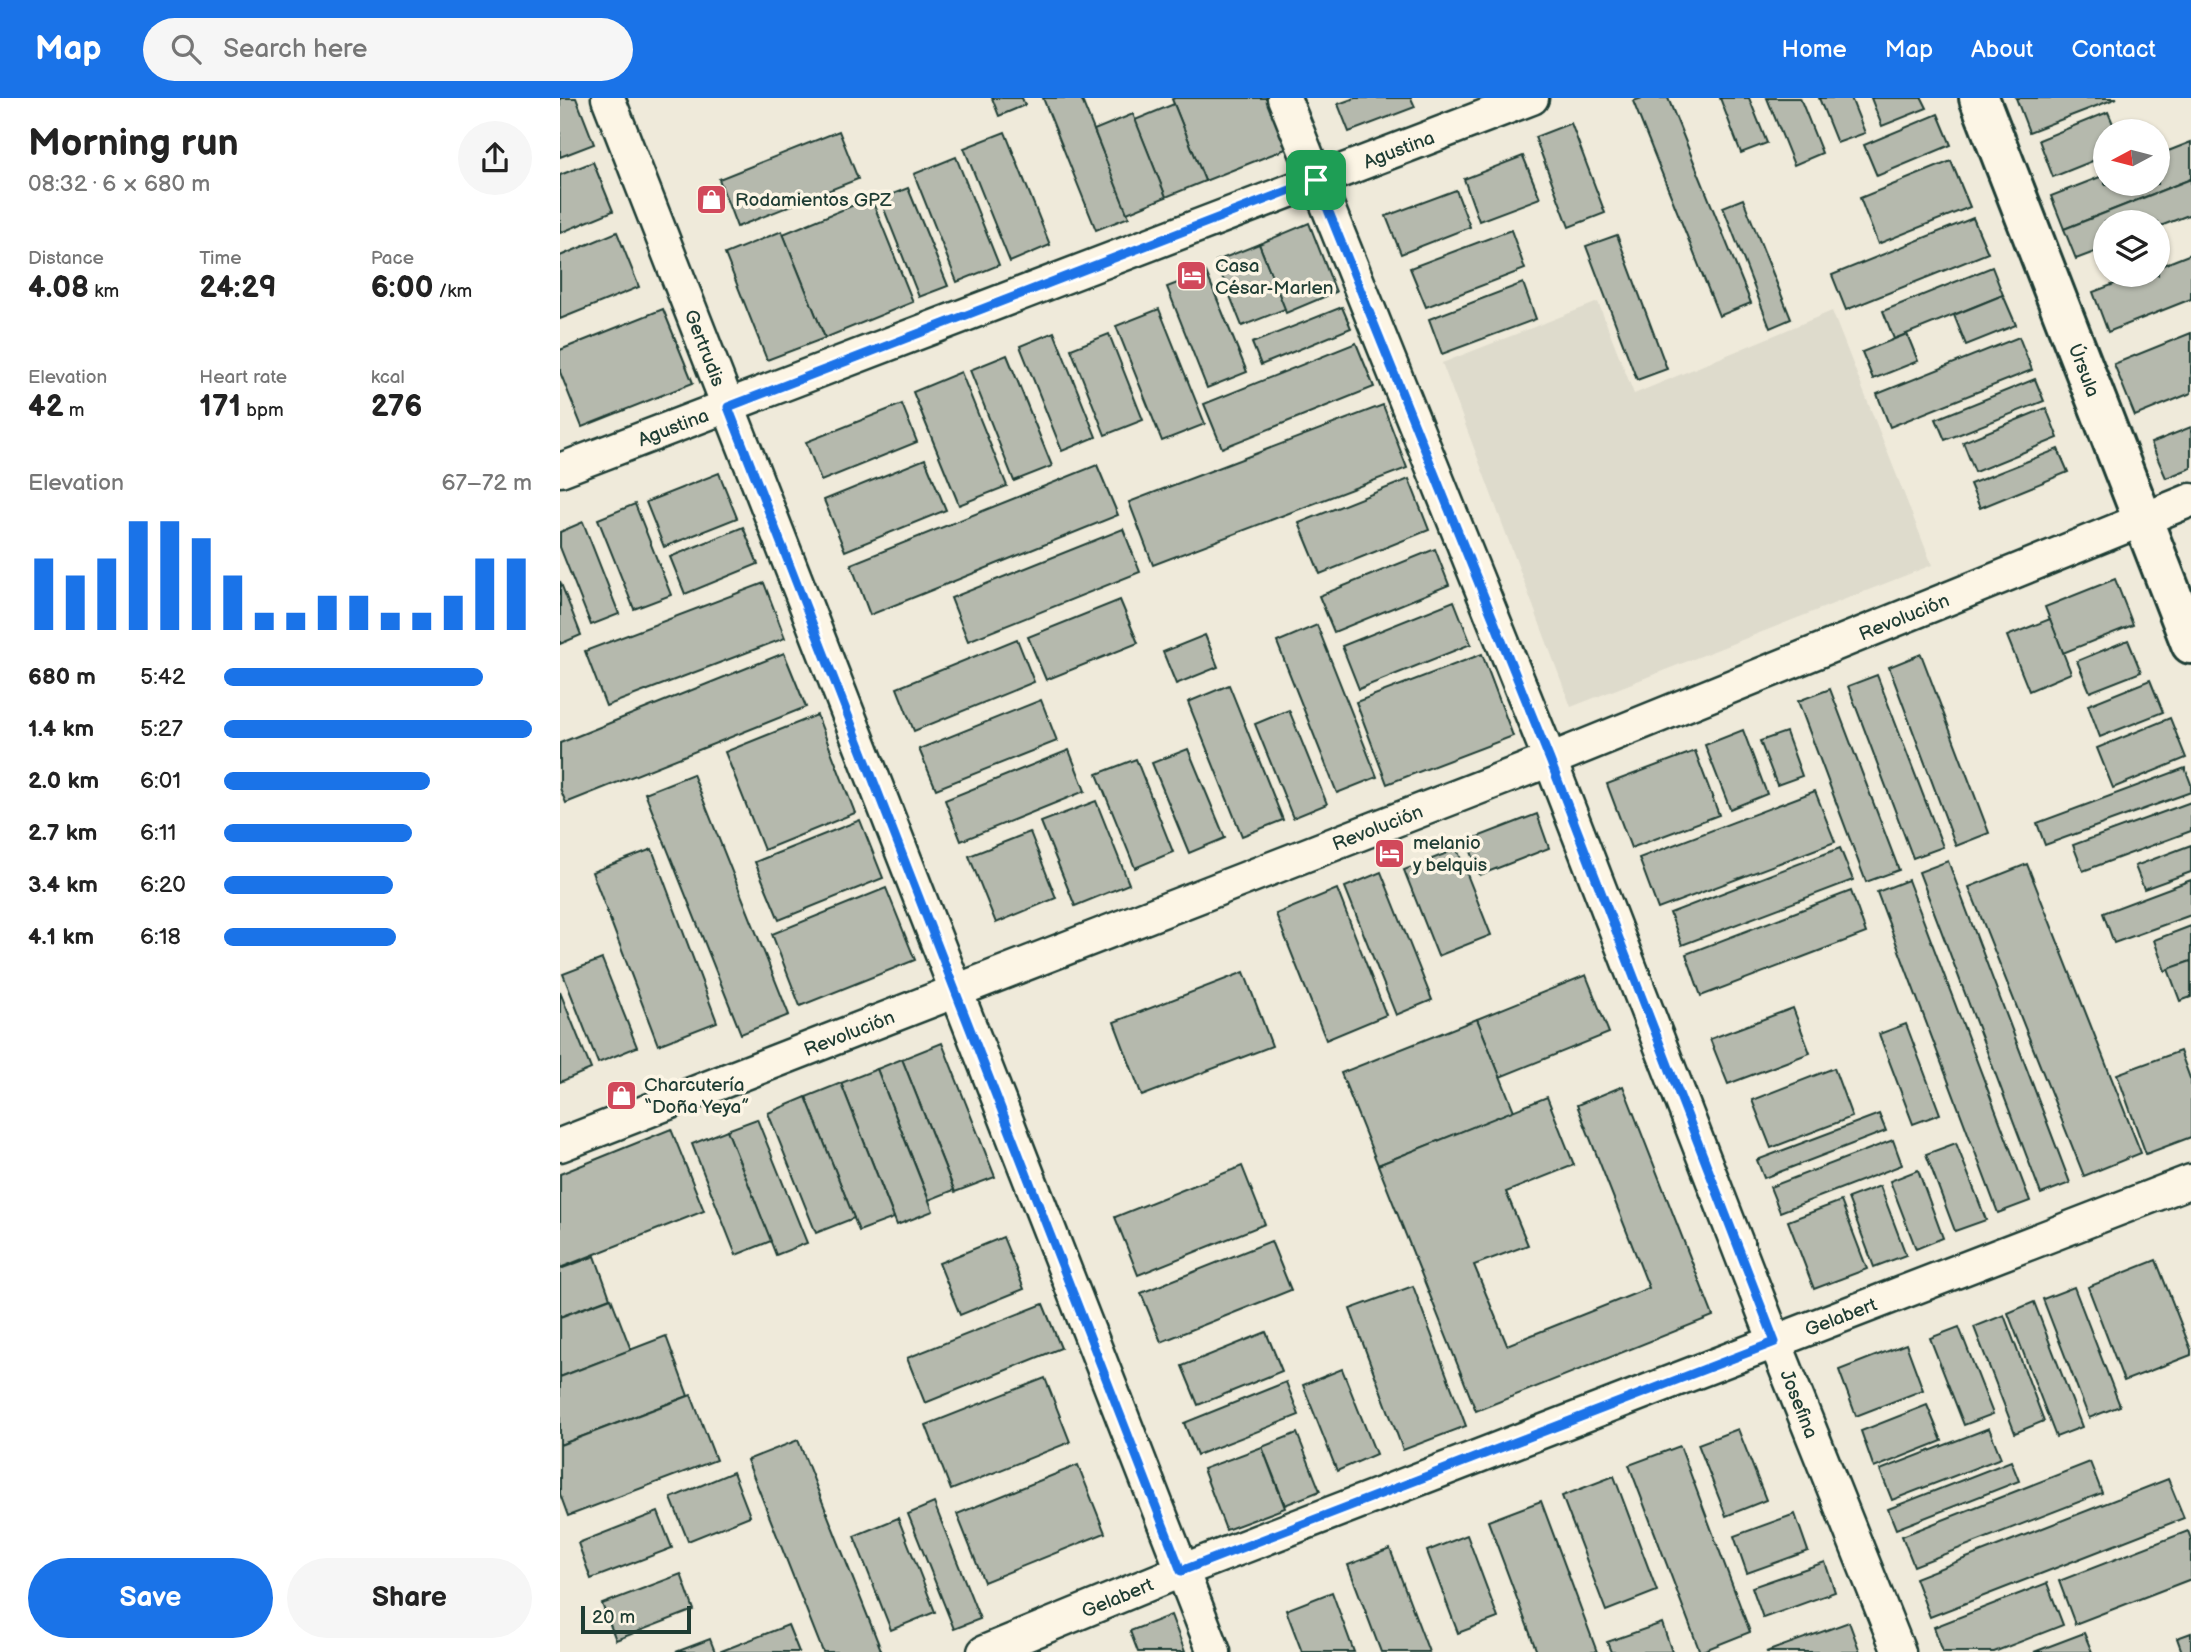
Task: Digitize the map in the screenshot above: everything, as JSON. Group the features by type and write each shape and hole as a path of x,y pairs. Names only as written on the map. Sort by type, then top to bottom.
{"street":[{"name":"Gertrudis","path":"608,98 1214,1652"},
{"name":"Josefina","path":"1284,98 1550,760 1775,1342 1899,1652"},
{"name":"Agustina","path":"560,470 1532,98"},
{"name":"Úrsula","path":"1979,98 2191,644"},
{"name":"Revolución","path":"560,1145 1550,760 2191,500"},
{"name":"Gelabert","path":"984,1652 1181,1571 2191,1181"}],"shaded area":[{"path":"1598,302 1634,394 1832,311 1932,565 1571,707 1442,363"}],"building":[{"path":"560,98 576,98 594,144 560,157"},
{"path":"992,98 1022,98 1025,105 999,116"},
{"path":"1043,98 1081,98 1129,217 1096,230"},
{"path":"1273,98 1293,146 1205,181 1172,99"},
{"path":"1355,98 1411,98 1415,107 1349,132 1338,104"},
{"path":"1642,98 1668,98 1751,303 1719,316 1633,101"},
{"path":"1720,98 1749,98 1767,143 1741,153"},
{"path":"1767,98 1800,98 1822,153 1794,165"},
{"path":"1819,98 1851,98 1865,133 1837,143"},
{"path":"1871,98 1922,98 1927,108 1882,126"},
{"path":"2016,98 2117,98 2029,132"},
{"path":"1174,104 1205,181 1166,197 1135,120"},
{"path":"2108,112 2111,119 2093,119 2093,161 2053,177 2039,140"},
{"path":"1133,114 1166,197 1127,213 1094,130"},
{"path":"1938,114 1951,145 1877,176 1864,145"},
{"path":"1571,123 1605,213 1569,227 1535,137"},
{"path":"839,131 858,179 737,227 719,179"},
{"path":"1005,132 1050,245 1010,262 964,148"},
{"path":"2191,142 2191,179 2170,187 2170,150"},
{"path":"1523,156 1540,198 1479,221 1464,179"},
{"path":"956,157 999,265 957,282 914,174"},
{"path":"1951,161 1970,207 1878,244 1860,198"},
{"path":"593,162 613,211 560,233 560,175"},
{"path":"2191,179 2191,214 2170,222 2170,210 2112,210 2148,196 2170,196 2170,187"},
{"path":"2093,180 2093,196 2148,196 2112,210 2093,210 2093,218 2064,229 2051,196"},
{"path":"908,188 948,286 919,297 880,199"},
{"path":"1456,190 1470,227 1401,254 1386,216"},
{"path":"871,198 913,302 825,338 783,234"},
{"path":"1743,199 1791,319 1770,328 1723,207"},
{"path":"1973,218 1988,253 1846,310 1832,275"},
{"path":"2093,218 2093,253 2076,259 2064,229"},
{"path":"1309,223 1336,292 1286,313 1259,244"},
{"path":"1511,230 1525,269 1426,307 1410,268"},
{"path":"782,231 825,338 767,360 725,254"},
{"path":"617,232 639,287 560,319 560,256"},
{"path":"1617,235 1667,369 1637,380 1586,246"},
{"path":"1259,244 1285,309 1242,326 1216,261"},
{"path":"2191,254 2191,299 2108,332 2093,292 2106,287 2170,287 2170,262"},
{"path":"1992,267 2003,295 1894,339 1883,311"},
{"path":"1206,272 1247,372 1207,388 1167,287"},
{"path":"1523,283 1536,319 1442,354 1429,319"},
{"path":"2003,295 2016,325 1966,345 1954,315"},
{"path":"1342,307 1351,328 1261,365 1252,343"},
{"path":"663,309 693,383 582,427 560,372 560,350"},
{"path":"1159,309 1205,424 1162,441 1116,326"},
{"path":"1054,332 1096,437 1062,451 1020,346"},
{"path":"2191,333 2191,393 2135,416 2114,364"},
{"path":"1109,334 1143,420 1105,435 1071,349"},
{"path":"1907,334 1918,361 1873,379 1862,352"},
{"path":"2019,337 2032,370 1890,427 1877,394"},
{"path":"1356,343 1374,387 1222,448 1204,404"},
{"path":"1007,355 1052,466 1014,481 970,370"},
{"path":"961,372 1007,486 959,505 913,392"},
{"path":"2035,379 2044,401 1945,440 1936,419"},
{"path":"902,404 917,442 821,481 806,442"},
{"path":"1383,405 1407,468 1153,565 1129,502"},
{"path":"2046,408 2058,438 1975,472 1963,442"},
{"path":"2191,427 2191,468 2166,478 2151,443"},
{"path":"2058,449 2068,472 1980,508 1970,484"},
{"path":"925,459 946,510 845,551 824,500"},
{"path":"1097,465 1118,515 870,615 851,564"},
{"path":"719,473 737,518 664,547 646,502"},
{"path":"1409,479 1429,530 1320,574 1299,523"},
{"path":"635,504 671,595 634,609 598,519"},
{"path":"583,522 619,614 591,625 560,547 560,532"},
{"path":"743,527 758,564 685,594 670,557"},
{"path":"1123,529 1140,572 968,641 951,598"},
{"path":"1435,549 1449,585 1334,632 1319,596"},
{"path":"2115,579 2133,625 2063,653 2045,607"},
{"path":"560,581 581,635 560,644"},
{"path":"764,583 785,638 606,706 585,651"},
{"path":"1120,600 1138,643 1046,680 1028,637"},
{"path":"1454,601 1471,644 1359,689 1342,646"},
{"path":"2050,619 2071,673 2029,691 2007,636"},
{"path":"1317,625 1377,777 1337,793 1277,642"},
{"path":"1205,635 1218,667 1176,684 1163,652"},
{"path":"1017,639 1034,682 914,731 897,688"},
{"path":"2128,640 2141,672 2090,692 2077,661"},
{"path":"784,653 806,707 566,803 560,788 560,743"},
{"path":"1482,654 1513,736 1387,784 1356,702"},
{"path":"1921,654 1989,833 1956,846 1889,667"},
{"path":"1877,675 1943,847 1913,858 1848,686"},
{"path":"2150,680 2163,712 2100,737 2088,705"},
{"path":"1229,685 1283,820 1242,836 1188,702"},
{"path":"1830,689 1899,870 1866,882 1798,701"},
{"path":"1041,700 1057,741 936,789 919,749"},
{"path":"1289,710 1327,804 1293,818 1255,724"},
{"path":"817,715 855,813 764,850 725,752"},
{"path":"2170,718 2186,758 2113,788 2097,748"},
{"path":"1743,730 1767,794 1730,809 1705,745"},
{"path":"1786,732 1802,776 1777,785 1760,741"},
{"path":"1188,749 1225,838 1189,853 1152,763"},
{"path":"1069,750 1085,791 961,841 945,800"},
{"path":"1695,751 1719,815 1631,848 1607,784"},
{"path":"1136,759 1173,852 1135,868 1097,774"},
{"path":"2185,768 2191,792 2045,845 2037,823"},
{"path":"693,774 789,1015 741,1034 645,793"},
{"path":"1815,791 1835,842 1658,909 1639,858"},
{"path":"1096,801 1129,884 1075,906 1041,822"},
{"path":"2191,802 2191,831 2083,871 2073,845"},
{"path":"1537,814 1549,848 1480,875 1467,841"},
{"path":"860,820 883,878 779,920 755,862"},
{"path":"1030,832 1056,898 996,923 969,856"},
{"path":"2191,845 2191,872 2144,889 2135,866"},
{"path":"1840,848 1853,880 1682,945 1670,913"},
{"path":"652,849 717,1022 658,1045 592,872"},
{"path":"1457,849 1491,935 1438,956 1404,870"},
{"path":"1948,861 2070,1183 2041,1194 1919,872"},
{"path":"2027,864 2141,1153 2084,1176 1969,887"},
{"path":"1381,872 1432,1000 1396,1015 1345,887"},
{"path":"1908,880 2030,1201 1998,1213 1877,892"},
{"path":"2191,880 2191,915 2114,943 2103,913"},
{"path":"886,888 915,960 800,1006 772,934"},
{"path":"1337,889 1386,1015 1326,1040 1276,914"},
{"path":"1851,891 1866,933 1701,996 1686,954"},
{"path":"2191,926 2191,961 2165,971 2154,940"},
{"path":"602,959 637,1047 598,1063 563,974"},
{"path":"2191,961 2191,997 2180,1001 2168,969"},
{"path":"1244,972 1272,1046 1142,1096 1114,1022"},
{"path":"1586,975 1609,1033 1500,1077 1477,1019"},
{"path":"560,992 591,1069 560,1082"},
{"path":"1793,1008 1810,1053 1728,1084 1710,1039"},
{"path":"1477,1019 1514,1111 1378,1165 1341,1073"},
{"path":"1906,1024 1940,1114 1913,1124 1879,1034"},
{"path":"942,1043 995,1177 955,1192 902,1059"},
{"path":"2180,1051 2191,1081 2191,1137 2146,1154 2117,1074"},
{"path":"902,1059 954,1190 929,1200 877,1069"},
{"path":"1834,1068 1852,1117 1771,1148 1752,1100"},
{"path":"877,1069 933,1211 897,1225 841,1083"},
{"path":"841,1083 894,1218 859,1231 806,1097"},
{"path":"1623,1086 1713,1316 1476,1411 1378,1165 1547,1097 1574,1165 1506,1192 1528,1245 1474,1265 1507,1345 1649,1288 1577,1105"},
{"path":"806,1097 854,1218 816,1233 768,1113"},
{"path":"1879,1114 1886,1131 1764,1178 1757,1160"},
{"path":"757,1119 807,1243 776,1255 727,1130"},
{"path":"671,1129 704,1211 560,1268 560,1174"},
{"path":"727,1130 771,1241 736,1255 692,1144"},
{"path":"1893,1140 1902,1165 1780,1212 1770,1187"},
{"path":"1956,1143 1986,1220 1955,1231 1926,1154"},
{"path":"1242,1166 1265,1224 1138,1275 1115,1217"},
{"path":"1918,1170 1943,1238 1916,1249 1890,1181"},
{"path":"1880,1186 1906,1255 1874,1267 1848,1198"},
{"path":"1841,1201 1867,1269 1814,1289 1788,1221"},
{"path":"1003,1237 1024,1289 960,1315 939,1263"},
{"path":"1271,1241 1291,1290 1161,1342 1141,1293"},
{"path":"595,1256 610,1298 560,1317 560,1269"},
{"path":"2156,1260 2191,1355 2124,1381 2088,1287"},
{"path":"1413,1286 1466,1426 1403,1450 1350,1309"},
{"path":"2074,1287 2120,1406 2089,1418 2043,1299"},
{"path":"611,1298 631,1350 560,1377 560,1317"},
{"path":"2034,1302 2082,1427 2056,1437 2008,1313"},
{"path":"1043,1304 1061,1348 925,1403 907,1358"},
{"path":"2004,1315 2044,1421 2015,1433 1974,1327"},
{"path":"1959,1327 1993,1414 1964,1425 1930,1338"},
{"path":"1266,1332 1282,1371 1198,1405 1182,1366"},
{"path":"666,1336 688,1396 560,1445 560,1377"},
{"path":"1906,1344 1923,1390 1856,1416 1839,1370"},
{"path":"1342,1369 1376,1454 1337,1471 1303,1385"},
{"path":"1045,1378 1070,1442 951,1490 926,1425"},
{"path":"1286,1382 1299,1415 1197,1455 1184,1423"},
{"path":"691,1395 716,1460 568,1516 560,1494 560,1445"},
{"path":"1927,1405 1942,1441 1874,1468 1861,1431"},
{"path":"1989,1428 2001,1458 1892,1500 1880,1470"},
{"path":"1738,1429 1766,1500 1726,1516 1698,1444"},
{"path":"1297,1433 1320,1491 1285,1505 1262,1447"},
{"path":"798,1440 881,1650 823,1652 747,1460"},
{"path":"1680,1446 1750,1632 1700,1652 1629,1465"},
{"path":"1262,1447 1285,1508 1226,1530 1203,1469"},
{"path":"2011,1461 2019,1481 1896,1529 1888,1509"},
{"path":"2090,1462 2102,1493 1914,1566 1902,1536"},
{"path":"1078,1465 1105,1533 984,1582 957,1514"},
{"path":"733,1472 750,1516 688,1541 671,1498"},
{"path":"1614,1476 1657,1591 1606,1611 1562,1496"},
{"path":"2168,1479 2184,1518 1930,1617 1915,1578"},
{"path":"1541,1501 1597,1652 1537,1652 1488,1521"},
{"path":"934,1503 980,1619 954,1629 908,1514"},
{"path":"658,1512 672,1548 591,1579 578,1543"},
{"path":"1795,1514 1808,1551 1747,1573 1734,1536"},
{"path":"898,1518 935,1612 891,1630 854,1536"},
{"path":"2188,1531 2191,1539 2191,1579 2075,1624 2059,1581"},
{"path":"1467,1535 1498,1618 1458,1633 1427,1551"},
{"path":"1390,1549 1429,1652 1381,1652 1348,1565"},
{"path":"1825,1562 1835,1592 1763,1618 1752,1587"},
{"path":"681,1574 694,1610 616,1640 602,1604"},
{"path":"2047,1583 2063,1625 1994,1652 1943,1652 1934,1627"},
{"path":"1332,1592 1354,1652 1302,1652 1286,1610"},
{"path":"1171,1615 1185,1652 1138,1652 1130,1631"},
{"path":"1849,1622 1860,1652 1766,1652"},
{"path":"1662,1623 1672,1652 1611,1652 1607,1642"},
{"path":"788,1625 799,1652 719,1652"},
{"path":"2084,1633 2092,1652 2034,1652"},
{"path":"2191,1633 2191,1652 2182,1652 2177,1638"},
{"path":"710,1639 715,1652 676,1652"}],"place":[{"name":"Rodamientos GPZ","path":"712,199"},
{"name":"Casa César-Marlen","path":"1192,276"},
{"name":"melanio y belquis","path":"1390,853"},
{"name":"Charcutería “Doña Yeya”","path":"621,1095"}],"route":[{"path":"1316,180 1550,760 1775,1342 1181,1571 728,407 1316,180"}]}
